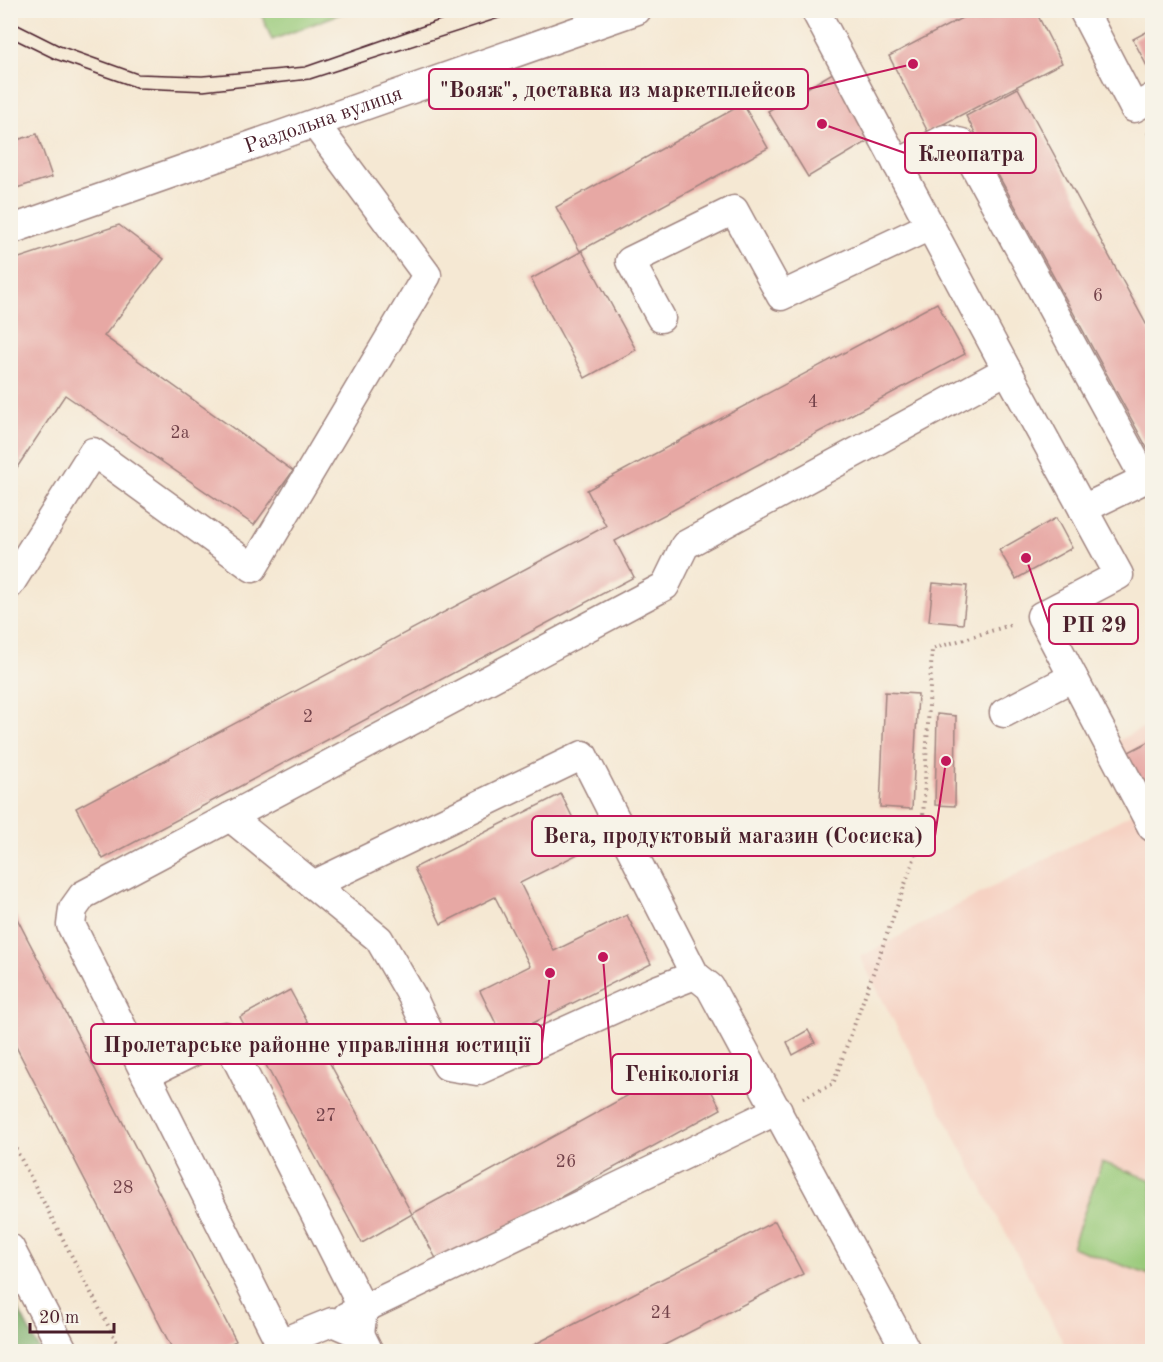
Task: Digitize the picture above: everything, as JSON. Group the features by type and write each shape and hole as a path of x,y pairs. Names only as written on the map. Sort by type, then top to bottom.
{"street":[{"name":"Раздольна вулиця","path":"10,230 637,10"},
{"path":"815,10 1119,575 1041,616 1152,827"},
{"path":"1083,10 1134,108 1152,98"},
{"path":"10,584 93,452 253,568 427,276 315,124"},
{"path":"897,164 945,139 962,143 1145,479 1083,509"},
{"path":"661,318 630,261 734,210 781,296 930,226"},
{"path":"778,1110 364,1331 332,1322 280,1343 71,925 73,909 83,895 665,586 685,545 1007,370"},
{"path":"1004,713 1073,677"},
{"path":"313,885 583,755 695,975 710,987 907,1352"},
{"path":"230,817 379,939 412,996 447,1066 477,1071 695,975"},
{"path":"146,1075 225,1036 364,1331"},
{"path":"10,1248 64,1352"}],"path":[{"path":"778,1110 833,1084 922,837 932,649 1041,616"},
{"path":"10,1138 122,1352"}],"shaded area":[{"path":"1152,723 1152,1351 1068,1351 860,957 1142,808 1109,745"}],"green space":[{"path":"260,11 347,11 272,40"},
{"path":"1102,1162 1152,1180 1152,1276 1072,1247"},
{"path":"11,1295 40,1351 11,1351"}],"building":[{"path":"977,10 1035,10 1062,63 928,132 889,56"},
{"path":"1152,29 1152,76 1133,39"},
{"path":"836,71 875,137 808,177 768,111"},
{"path":"1018,88 1152,335 1152,457 966,116"},
{"path":"743,104 768,148 580,251 556,207"},
{"path":"37,134 52,177 10,190 10,142"},
{"path":"119,225 164,259 104,336 293,471 254,525 65,395 10,478 10,261"},
{"path":"582,251 636,350 585,378 531,279"},
{"path":"937,303 965,354 615,541 634,577 103,859 76,808 606,526 587,490"},
{"path":"1056,518 1072,548 1016,579 999,550"},
{"path":"933,583 967,586 963,624 929,621"},
{"path":"885,692 918,694 912,809 880,807"},
{"path":"937,714 956,716 955,806 935,805"},
{"path":"1152,740 1152,801 1125,754"},
{"path":"561,794 588,849 520,883 554,951 627,915 651,964 503,1038 480,991 530,966 495,897 441,924 414,868"},
{"path":"10,905 236,1341 221,1348 223,1352 174,1352 10,1035"},
{"path":"290,990 412,1214 362,1243 240,1017"},
{"path":"808,1030 815,1043 793,1055 787,1042"},
{"path":"694,1059 721,1109 439,1264 412,1214"},
{"path":"775,1221 803,1274 651,1352 520,1352"}],"tram line":[{"path":"10,21 60,46 138,74 202,76 305,67 469,10"},
{"path":"10,37 55,59 138,88 204,91 310,79 524,10"}],"place":[{"name":"\"Вояж\", доставка из маркетплейсов","path":"913,64"},
{"name":"Клеопатра","path":"822,124"},
{"name":"РП 29","path":"1026,558"},
{"name":"Вега, продуктовый магазин (Сосиска)","path":"946,761"},
{"name":"Генікологія","path":"603,957"},
{"name":"Пролетарське районне управління юстиції","path":"550,973"}]}
